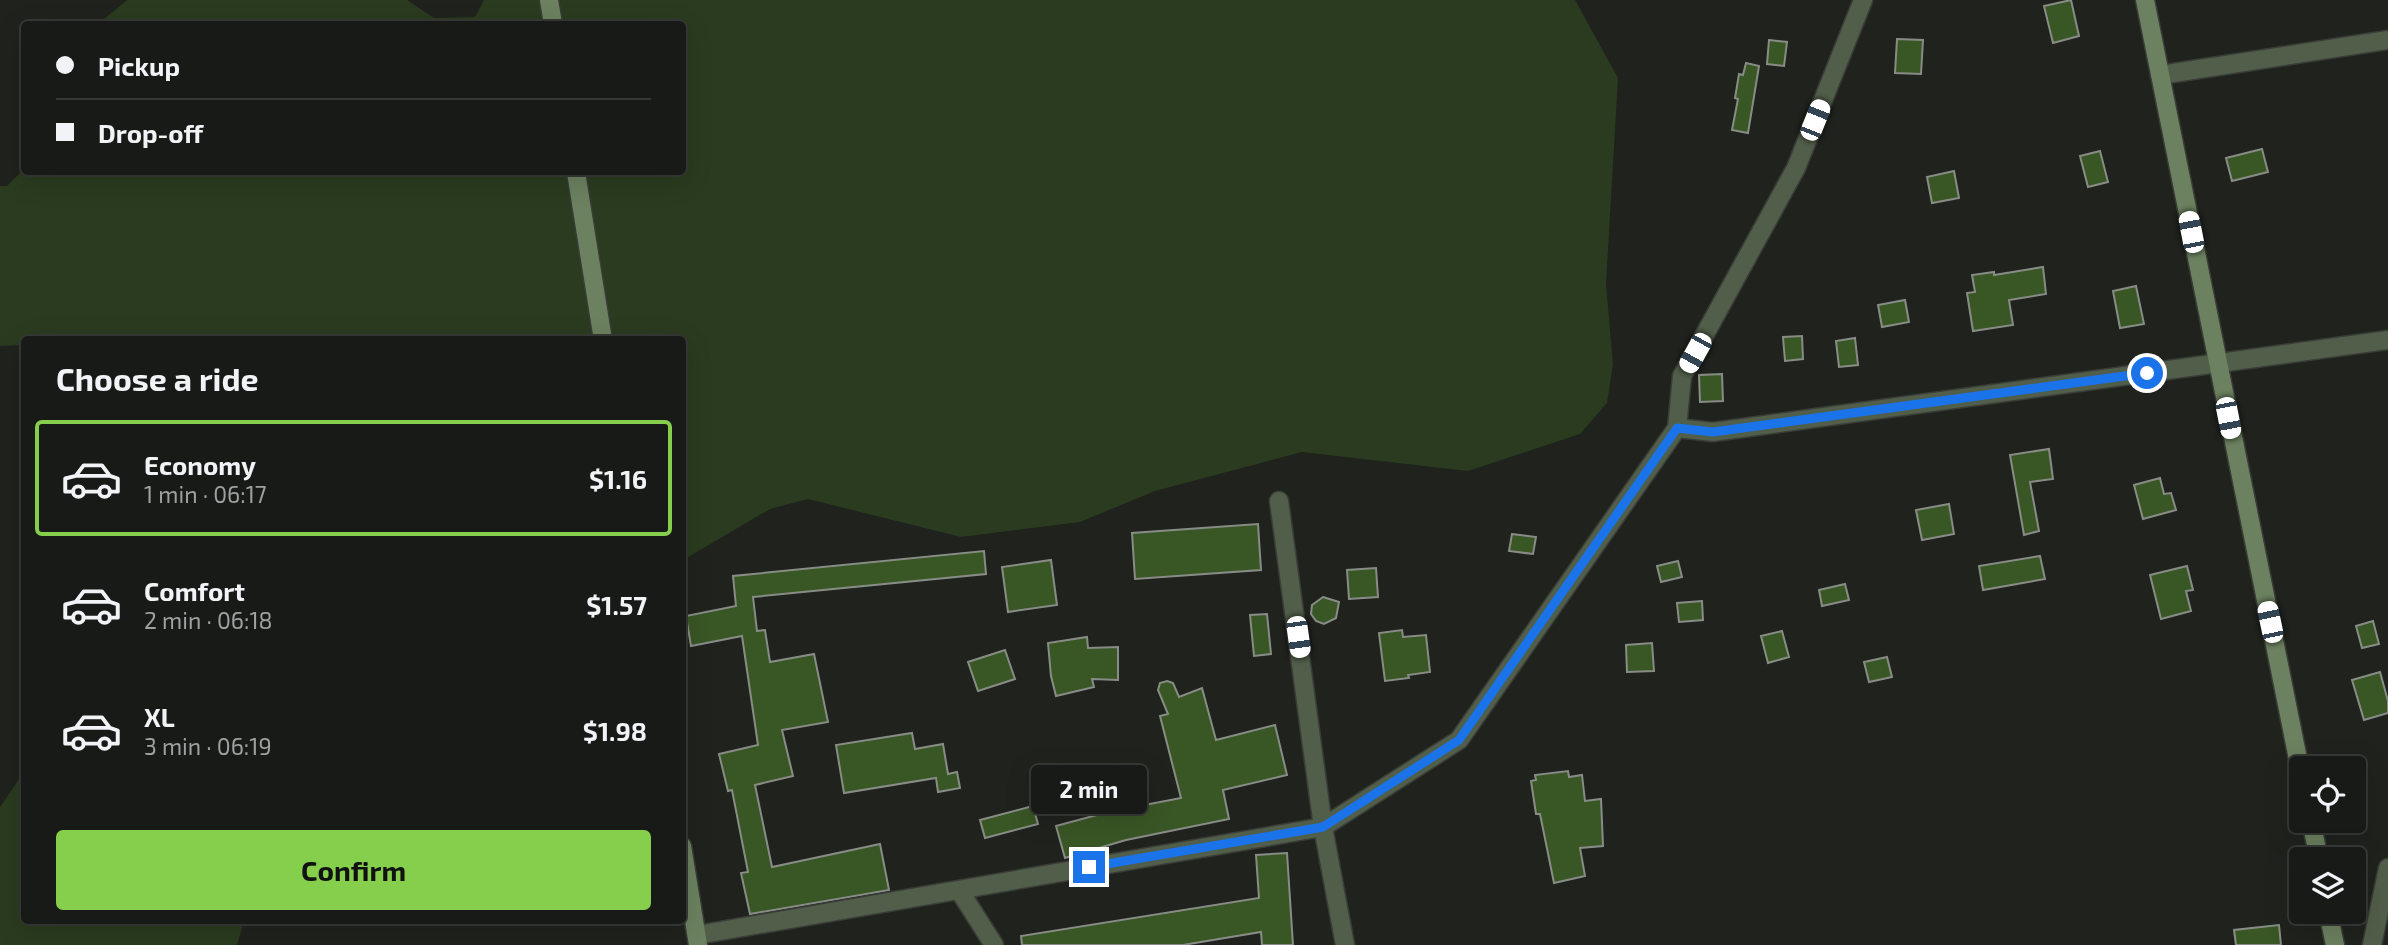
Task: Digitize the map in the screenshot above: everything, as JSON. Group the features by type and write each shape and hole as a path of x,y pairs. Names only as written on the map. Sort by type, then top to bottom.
{"street":[{"path":"549,0 552,21"},
{"path":"686,871 697,940 959,890 1323,827 1459,740 1677,428 1682,376 1797,167 1863,0"},
{"path":"2145,0 2297,756"},
{"path":"2160,75 2388,40"},
{"path":"576,175 602,336"},
{"path":"1677,428 1713,432 2388,340"},
{"path":"1279,501 1323,827 1345,945"},
{"path":"2372,945 2388,868"},
{"path":"959,890 994,945"},
{"path":"2331,924 2335,945"}],"green space":[{"path":"127,0 407,0 434,18 475,17 484,0 1575,0 1618,78 1606,284 1613,364 1607,403 1580,434 1468,471 1302,452 1155,491 1080,522 961,537 808,499 770,509 686,558 686,336 21,336 21,345 0,346 0,186 7,186 21,172 21,175 686,175 686,21 102,21"},
{"path":"21,776 21,924 243,924 237,945 0,945 0,807"}],"building":[{"path":"2071,0 2079,36 2053,43 2044,6"},
{"path":"1897,39 1923,40 1921,74 1895,73"},
{"path":"1769,40 1787,42 1784,66 1767,64"},
{"path":"1746,63 1759,66 1748,133 1732,130 1738,99 1735,98 1739,74 1743,75"},
{"path":"2262,149 2268,172 2232,181 2226,158"},
{"path":"2100,151 2108,182 2088,187 2080,156"},
{"path":"1954,171 1959,198 1932,203 1927,177"},
{"path":"2043,267 2046,294 2009,300 2013,325 1973,331 1967,293 1975,292 1972,275 1994,272 1994,275"},
{"path":"2136,286 2144,324 2120,328 2113,291"},
{"path":"1905,300 1909,322 1882,327 1878,305"},
{"path":"1802,336 1803,359 1785,361 1783,337"},
{"path":"1855,338 1858,365 1839,367 1836,341"},
{"path":"1722,374 1723,401 1700,402 1699,375"},
{"path":"2049,449 2053,479 2030,482 2039,531 2024,535 2010,455"},
{"path":"2160,478 2164,494 2171,493 2176,510 2143,519 2134,485"},
{"path":"1949,504 1954,534 1922,540 1916,510"},
{"path":"1258,524 1261,570 1135,579 1132,533"},
{"path":"1512,534 1536,537 1533,554 1509,551"},
{"path":"984,551 986,574 753,597 757,631 765,630 770,662 814,654 828,722 782,730 793,776 755,785 772,867 880,844 889,890 750,914 741,873 748,872 732,790 728,791 719,754 758,745 742,636 691,646 686,616 736,606 733,576"},
{"path":"2040,556 2045,579 1983,590 1979,566"},
{"path":"1051,560 1057,605 1008,612 1002,567"},
{"path":"1678,561 1682,577 1661,582 1657,566"},
{"path":"2187,566 2193,590 2186,591 2191,611 2161,619 2150,575"},
{"path":"1376,568 1378,597 1349,599 1347,570"},
{"path":"1845,584 1849,600 1822,606 1819,590"},
{"path":"1323,597 1339,602 1336,618 1324,624 1316,621 1311,614 1312,605"},
{"path":"1702,601 1703,620 1679,622 1677,603"},
{"path":"1267,614 1271,654 1254,656 1250,615"},
{"path":"2373,621 2379,644 2362,648 2356,626"},
{"path":"1402,630 1403,637 1426,635 1430,672 1385,681 1379,633"},
{"path":"1782,631 1789,657 1768,663 1761,636"},
{"path":"1087,637 1088,648 1118,647 1118,680 1092,679 1094,687 1056,696 1048,643"},
{"path":"1652,643 1654,671 1627,672 1626,645"},
{"path":"1005,650 1015,679 978,691 968,662"},
{"path":"1887,657 1892,677 1869,682 1864,662"},
{"path":"2380,672 2388,701 2388,713 2364,720 2352,680"},
{"path":"1160,683 1173,683 1179,697 1202,688 1216,740 1275,725 1287,775 1223,790 1229,819 1126,840 1065,858 1056,826 1108,812 1181,798 1160,716 1168,714 1158,690"},
{"path":"912,733 915,749 943,744 948,774 957,772 960,788 938,792 936,778 844,793 836,745"},
{"path":"1568,771 1569,777 1582,775 1585,801 1601,799 1603,846 1580,848 1585,876 1554,883 1540,814 1536,814 1531,781 1536,780 1535,775"},
{"path":"1033,806 1038,824 985,838 980,820"},
{"path":"1287,853 1293,945 1262,945 1261,932 1183,945 1022,945 1021,936 1259,898 1256,855"},
{"path":"2279,925 2281,945 2236,945 2234,930"}],"route":[{"path":"1089,867 1323,827 1459,740 1677,428 1713,432 2147,373"}]}
